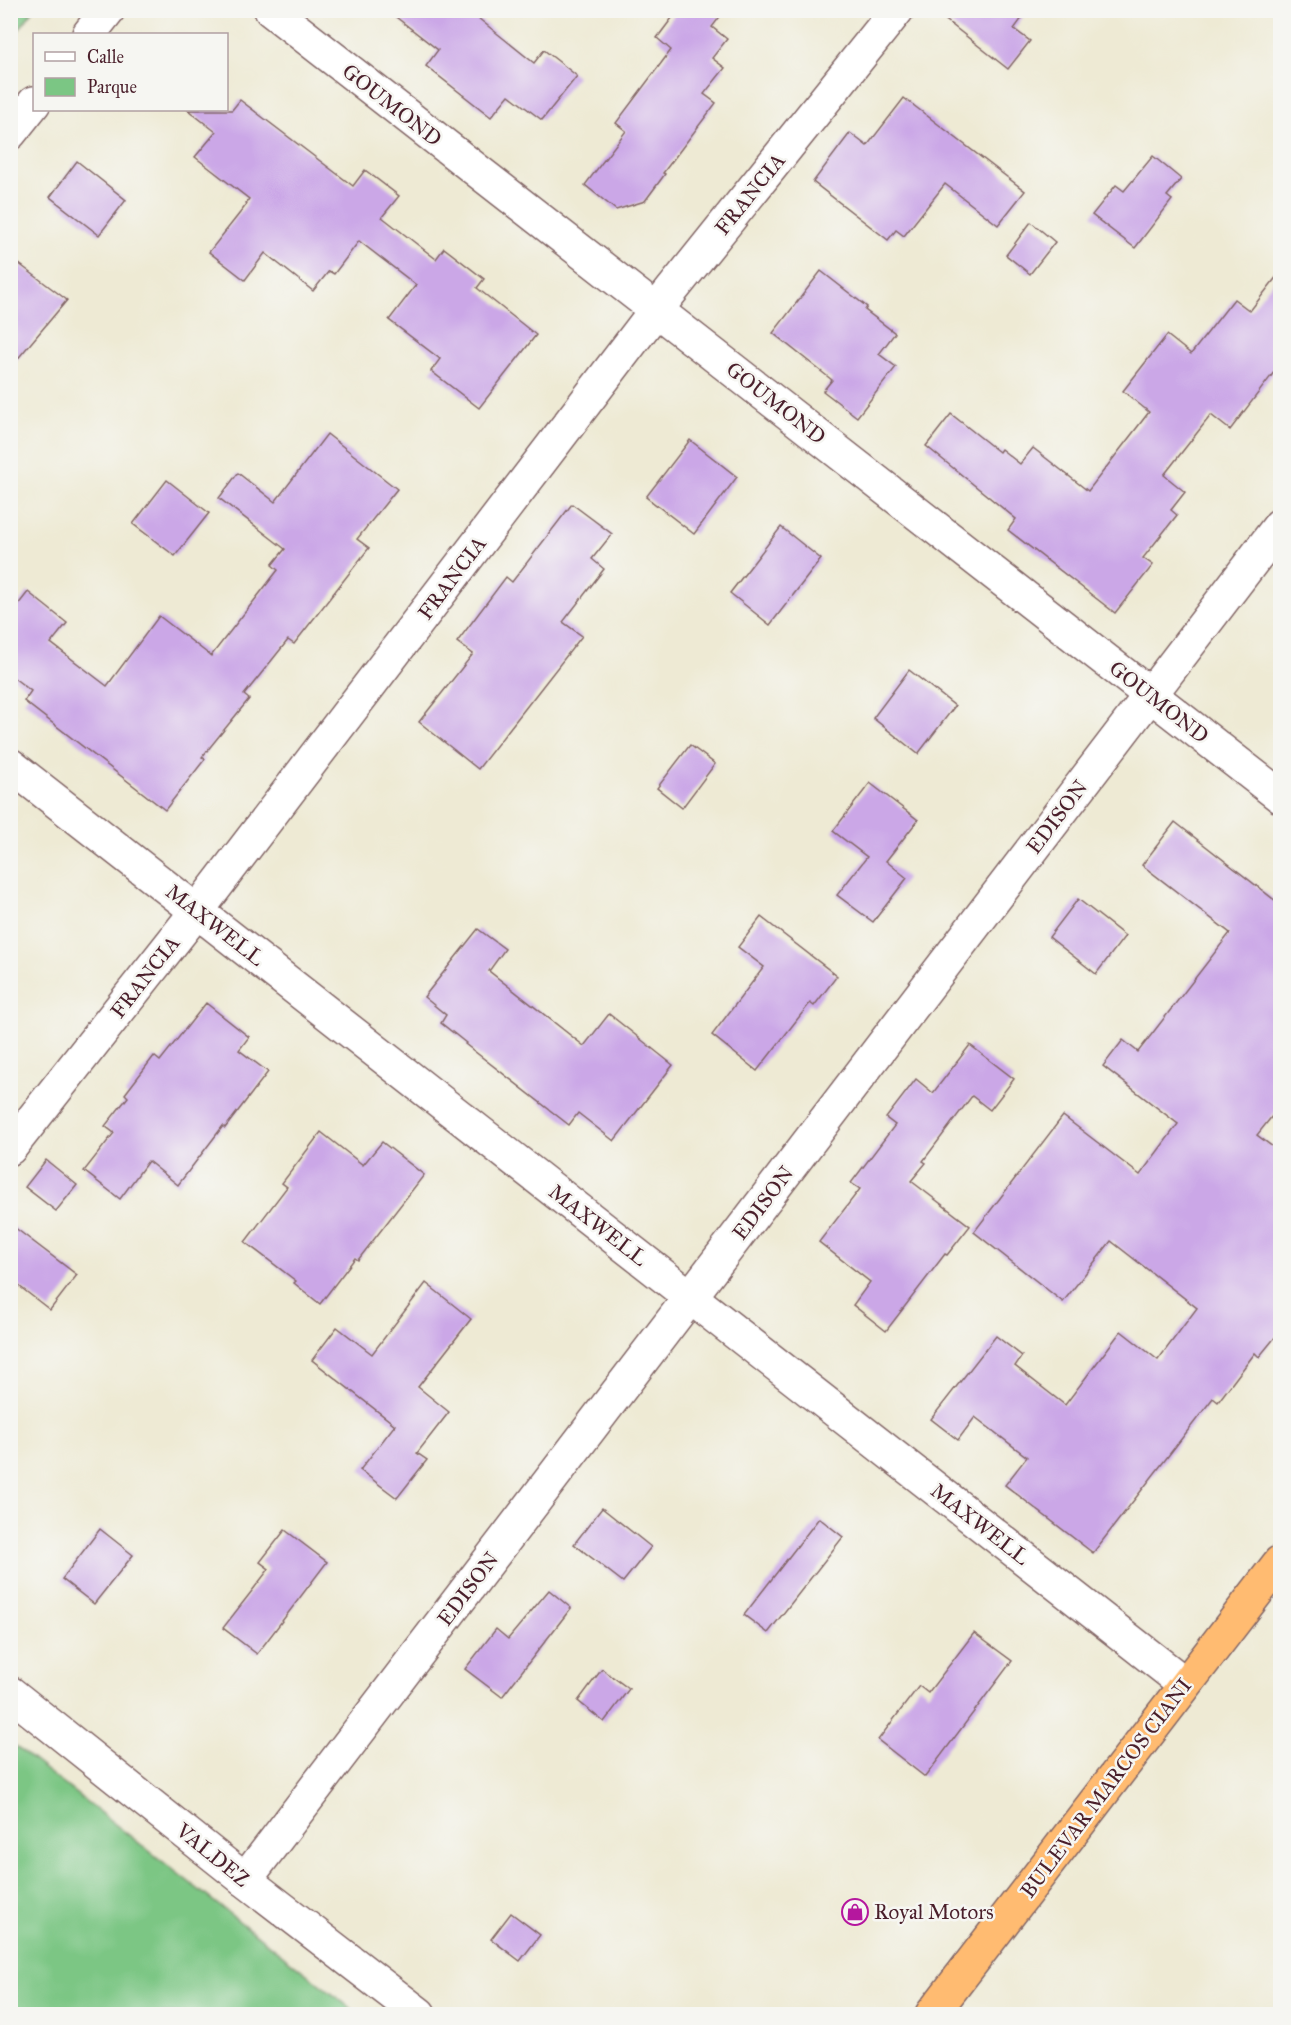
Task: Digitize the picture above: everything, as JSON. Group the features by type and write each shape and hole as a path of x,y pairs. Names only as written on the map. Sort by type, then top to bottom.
{"highway":[{"name":"BULEVAR MARCOS CIANI","path":"932,2014 1281,1562"}],"street":[{"path":"90,33 108,10"},
{"name":"GOUMOND","path":"271,10 1281,796"},
{"name":"FRANCIA","path":"10,1148 197,911 656,310 897,10"},
{"path":"10,133 33,104"},
{"name":"EDISON","path":"245,1880 1281,525"},
{"name":"MAXWELL","path":"10,765 1185,1684"},
{"name":"VALDEZ","path":"10,1693 245,1880 419,2014"}],"green space":[{"path":"10,11 33,11 11,40"},
{"path":"11,1743 358,2014 11,2014"}],"building":[{"path":"387,10 478,10 478,18 534,63 544,50 577,76 542,120 509,95 491,117 426,66 438,50"},
{"path":"678,10 725,10 712,27 727,39 712,58 725,68 704,94 716,103 663,173 665,174 645,201 616,210 585,185 626,131 616,123 671,50 657,38"},
{"path":"933,10 1028,10 1014,29 1030,41 1008,69"},
{"path":"904,98 1025,191 998,225 945,184 904,236 896,230 888,240 813,182 850,133 867,146"},
{"path":"240,100 353,186 365,170 399,196 382,217 436,259 444,248 484,279 477,288 536,335 479,408 431,371 440,359 389,320 416,285 359,241 334,274 329,271 313,291 265,253 245,280 209,252 249,199 195,157 216,132 189,111 232,110"},
{"path":"1153,156 1181,179 1167,196 1172,200 1135,248 1092,215 1116,185 1124,191"},
{"path":"77,161 126,200 99,235 50,197"},
{"path":"1031,222 1055,242 1030,274 1006,255"},
{"path":"10,257 67,300 10,368"},
{"path":"821,271 867,307 865,310 895,333 879,354 896,367 857,417 823,391 832,380 773,333"},
{"path":"1281,271 1281,363 1230,430 1211,415 1164,475 1185,492 1171,510 1177,515 1143,558 1153,565 1115,613 1008,530 1016,519 926,446 951,414 999,452 1001,449 1020,464 1033,448 1088,491 1149,412 1123,391 1167,335 1191,354 1234,299 1250,311"},
{"path":"327,434 397,489 357,539 369,548 294,644 288,640 244,695 249,699 202,757 205,759 165,810 24,701 31,691 10,675 10,615 28,592 67,623 51,643 107,686 159,616 211,656 278,570 272,565 285,549 219,498 238,473 275,502"},
{"path":"690,440 737,477 694,534 646,497"},
{"path":"167,480 209,513 175,556 133,524"},
{"path":"572,504 612,534 592,559 604,569 563,622 582,636 478,769 419,722 473,654 457,642 506,577 512,582"},
{"path":"781,527 821,559 770,625 730,593"},
{"path":"909,670 955,706 918,754 873,718"},
{"path":"690,745 715,764 682,808 657,788"},
{"path":"870,783 918,820 886,861 907,878 873,922 837,895 867,857 833,831"},
{"path":"1175,822 1281,905 1281,1105 1257,1135 1281,1153 1281,1330 1259,1357 1255,1353 1218,1402 1213,1398 1093,1553 1005,1485 1027,1457 975,1417 958,1440 931,1419 996,1336 1022,1356 1015,1366 1065,1405 1121,1331 1158,1360 1197,1308 1111,1241 1063,1302 974,1232 1063,1116 1140,1175 1178,1124 1103,1066 1123,1040 1138,1052 1230,933 1142,865"},
{"path":"1078,899 1125,936 1096,974 1049,937"},
{"path":"761,917 837,976 814,1006 810,1003 757,1071 712,1035 764,967 738,947"},
{"path":"478,929 505,949 489,971 584,1046 609,1014 673,1065 614,1141 578,1113 569,1125 441,1023 446,1015 424,997"},
{"path":"206,1003 249,1037 239,1050 268,1072 178,1185 148,1161 120,1199 84,1171 114,1133 105,1126 128,1097 125,1094 154,1056 160,1061"},
{"path":"970,1045 1014,1079 990,1110 972,1096 923,1161 926,1163 911,1181 970,1226 947,1255 945,1254 886,1331 853,1305 870,1282 819,1242 860,1189 851,1183 895,1125 886,1118 916,1079 933,1093"},
{"path":"321,1132 363,1165 382,1142 424,1175 358,1260 355,1258 320,1304 294,1283 296,1281 245,1242 287,1187 282,1183"},
{"path":"46,1160 77,1185 56,1211 25,1187"},
{"path":"10,1224 77,1275 50,1310 10,1279"},
{"path":"426,1283 471,1319 418,1387 449,1412 417,1453 427,1460 397,1498 360,1470 395,1425 312,1360 337,1327 372,1354"},
{"path":"602,1508 651,1547 623,1582 574,1544"},
{"path":"819,1518 843,1537 768,1633 744,1615"},
{"path":"100,1529 133,1555 94,1604 62,1579"},
{"path":"285,1530 327,1562 257,1654 223,1628 269,1569 260,1562"},
{"path":"549,1590 571,1608 502,1697 465,1669 496,1629 508,1639"},
{"path":"974,1633 1012,1661 925,1777 878,1740 919,1686 928,1693"},
{"path":"602,1669 629,1689 604,1722 578,1701"},
{"path":"511,1913 540,1935 520,1961 491,1939"}],"place":[{"name":"Royal Motors","path":"855,1912"}]}
